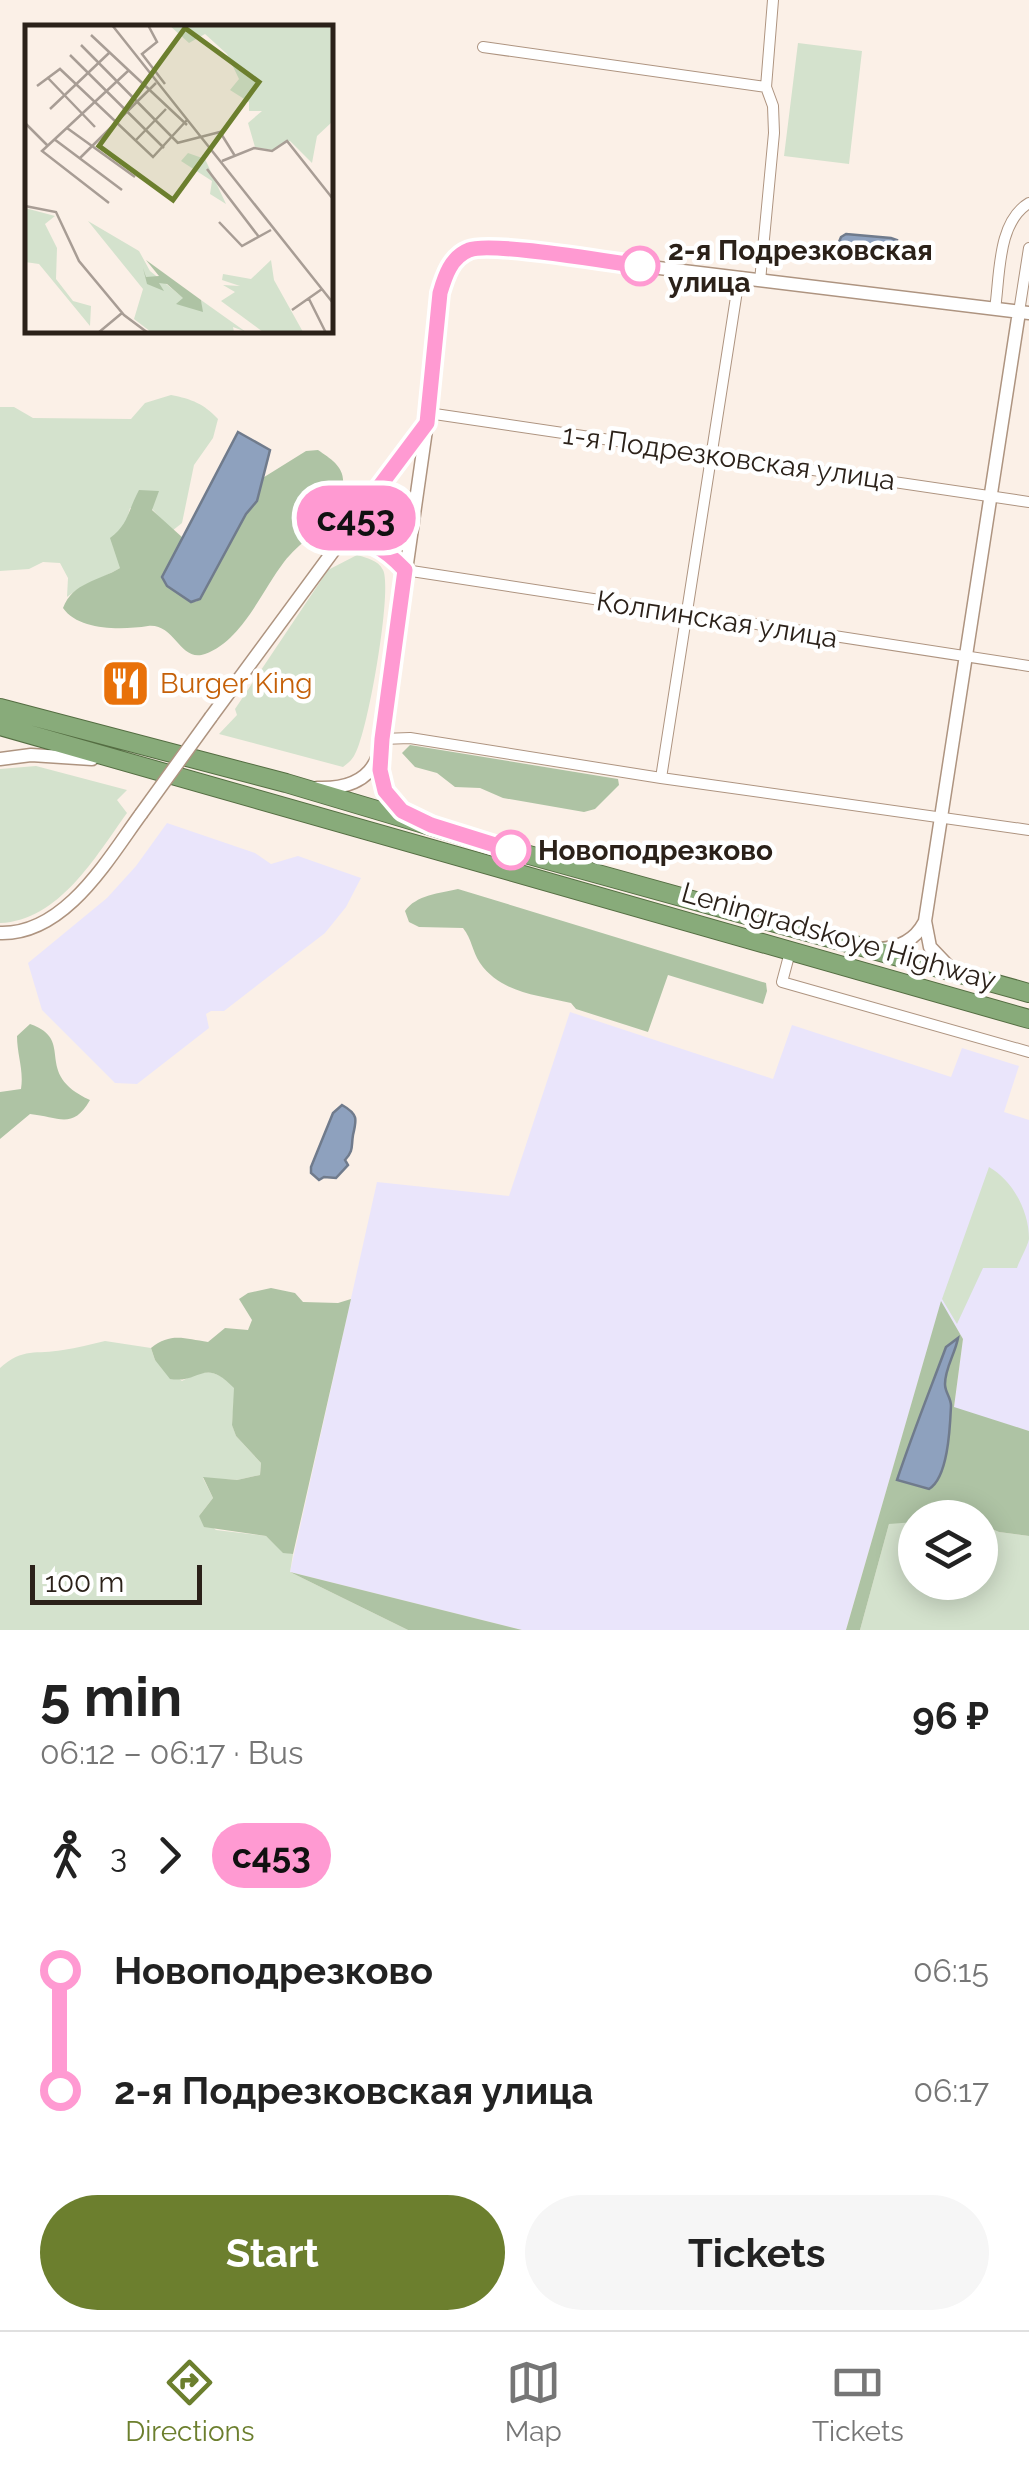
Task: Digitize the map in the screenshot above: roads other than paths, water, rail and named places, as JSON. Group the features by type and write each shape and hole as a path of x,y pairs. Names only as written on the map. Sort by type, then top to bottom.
{"highway":[{"name":"Leningradskoye Highway","path":"0,708 286,784 1029,993"},
{"name":"Leningradskoye Highway","path":"0,726 1029,1018"}],"street":[{"path":"760,281 774,133 773,106 766,87 773,0"},
{"path":"483,47 766,87"},
{"path":"996,310 1008,229 1018,210 1029,203"},
{"path":"431,825 402,811 385,791 380,770 428,418 440,293 445,276 459,256 480,247 1024,312"},
{"path":"965,976 934,954 926,937 925,921 1024,312 1029,248"},
{"path":"662,778 739,278"},
{"path":"0,933 24,931 58,912 88,883 428,418"},
{"name":"1-я Подрезковская улица","path":"428,418 712,454 1029,502"},
{"path":"337,543 351,540 375,544 405,570"},
{"name":"Колпинская улица","path":"405,570 1029,666"},
{"path":"382,739 410,738 1029,830"},
{"path":"286,784 324,788 354,783 372,770 382,739"},
{"path":"0,759 31,755 125,761"},
{"path":"869,949 884,950 907,942 917,935 925,921"},
{"path":"790,952 782,982 1029,1052"}],"water":[{"path":"846,234 891,238 897,240 896,246 883,258 854,257 836,249"},
{"path":"238,432 270,450 257,501 200,599 191,602 167,586 162,577"},
{"path":"342,1105 354,1114 355,1121 351,1151 345,1160 348,1165 336,1178 319,1180 311,1173 311,1167 333,1113"},
{"path":"958,1338 945,1378 951,1415 940,1474 929,1489 897,1480 946,1347"}],"place":[{"name":"2-я Подрезковская улица","path":"640,266"},
{"name":"Burger King","path":"125,683"},
{"name":"Новоподрезково","path":"511,850"}]}
